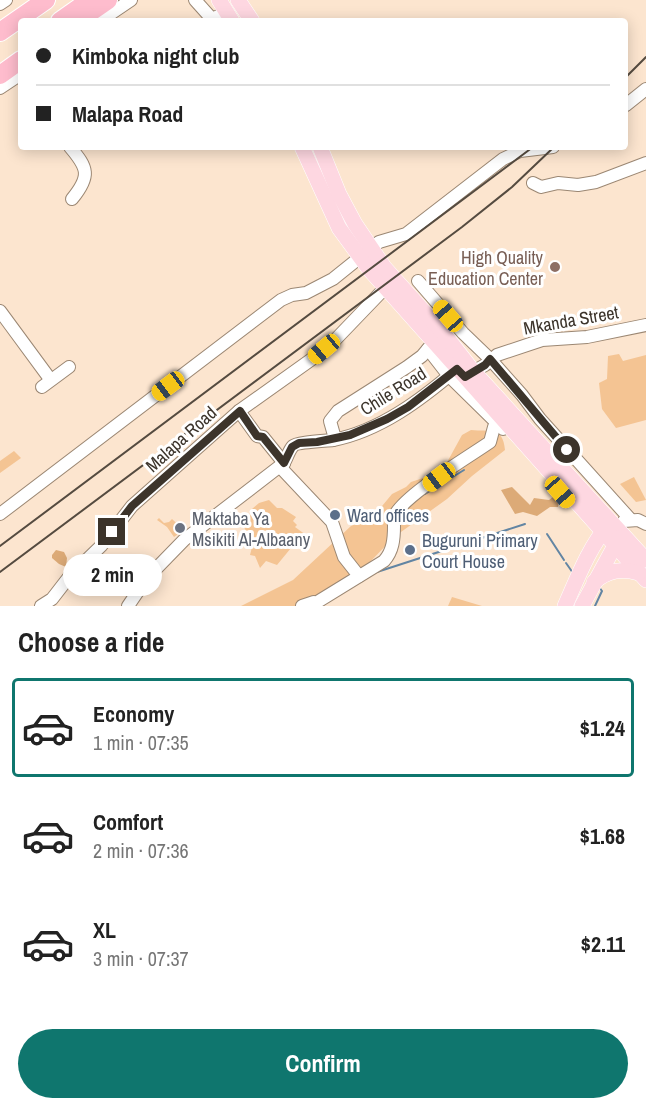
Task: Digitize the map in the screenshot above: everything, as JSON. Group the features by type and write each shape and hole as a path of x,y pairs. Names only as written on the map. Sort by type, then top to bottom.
{"highway":[{"path":"0,19 27,0"},
{"path":"20,18 46,0"},
{"path":"64,18 90,0"},
{"path":"81,18 108,0"},
{"path":"0,32 18,19"},
{"path":"0,63 18,50"}],"main road":[{"path":"238,0 250,18"},
{"path":"303,150 339,228 446,335 461,373 499,421 587,515 607,526 624,529"},
{"path":"321,150 365,252 385,288 431,346 461,373 607,526"},
{"path":"565,606 607,526"},
{"path":"594,582 613,571 644,571 624,529"},
{"path":"582,606 624,529"}],"street":[{"path":"0,4 6,0"},
{"path":"104,18 131,0"},
{"path":"195,0 211,18"},
{"path":"0,88 16,73"},
{"path":"628,103 646,89"},
{"path":"72,150 84,164 86,173 84,182 72,199"},
{"path":"0,514 281,300 292,295 306,293 333,279 379,242 406,234 503,159 520,151 528,150"},
{"path":"533,183 541,187 558,183 578,185 596,182 646,163"},
{"path":"418,281 463,333 522,394 624,529"},
{"name":"Malapa Road","path":"41,606 52,599 69,577 101,546 132,506 240,411 336,339 385,288"},
{"path":"0,311 46,383 69,367"},
{"name":"Mkanda Street","path":"461,373 485,365 490,359 517,347 542,340 586,337 646,325"},
{"path":"333,440 330,421 338,411 407,367 431,346"},
{"name":"Chile Road","path":"128,606 147,578 184,540 284,463 292,447 299,443 333,440 360,432 408,407 461,373"},
{"path":"240,411 257,436 263,437 284,463 282,468 332,522 344,557 359,576"},
{"path":"310,605 384,561 390,555 394,536 394,517 407,500 490,442 499,421"},
{"path":"607,526 624,529 646,524"}],"shaded area":[{"path":"619,354 623,361 646,355 646,420 616,428 602,409 599,383 607,379 608,356"},
{"path":"471,430 498,434 502,437 505,450 447,499 394,537 342,591 323,606 241,606 293,580 351,526 373,517 392,494 411,482 432,475 445,466 462,435"},
{"path":"14,451 21,458 0,473 0,461"},
{"path":"634,477 646,500 636,502 620,484"},
{"path":"512,487 530,505 534,498 549,500 553,497 559,500 558,507 550,507 537,516 523,512 515,514 501,490"},
{"path":"269,500 277,508 282,508 296,517 293,521 297,525 295,527 306,535 297,547 291,548 277,565 266,561 260,568 255,556 250,555 253,543 241,522 254,513 252,509 259,503"},
{"path":"159,518 164,523 172,519 184,530 174,537 167,527 157,520"},
{"path":"56,550 64,552 67,558 66,567 52,558"},
{"path":"452,597 482,606 448,606"}],"waterway":[{"path":"425,494 464,470"},
{"path":"377,572 525,524"},
{"path":"547,534 564,560"},
{"path":"566,563 573,573"},
{"path":"595,606 602,591 599,587"}],"railway":[{"path":"628,75 646,57"},
{"path":"0,546 529,150"},
{"path":"0,572 462,227 512,187 551,150"}],"place":[{"name":"High Quality Education Center","path":"555,267"},
{"name":"Ward offices","path":"335,515"},
{"name":"Maktaba Ya Msikiti Al-Albaany","path":"180,528"},
{"name":"Buguruni Primary Court House","path":"410,550"}],"route":[{"path":"112,532 132,506 240,411 257,436 263,437 284,463 292,447 299,443 333,440 360,432 408,407 457,369 465,377 485,365 490,359 522,394 567,450"}]}
